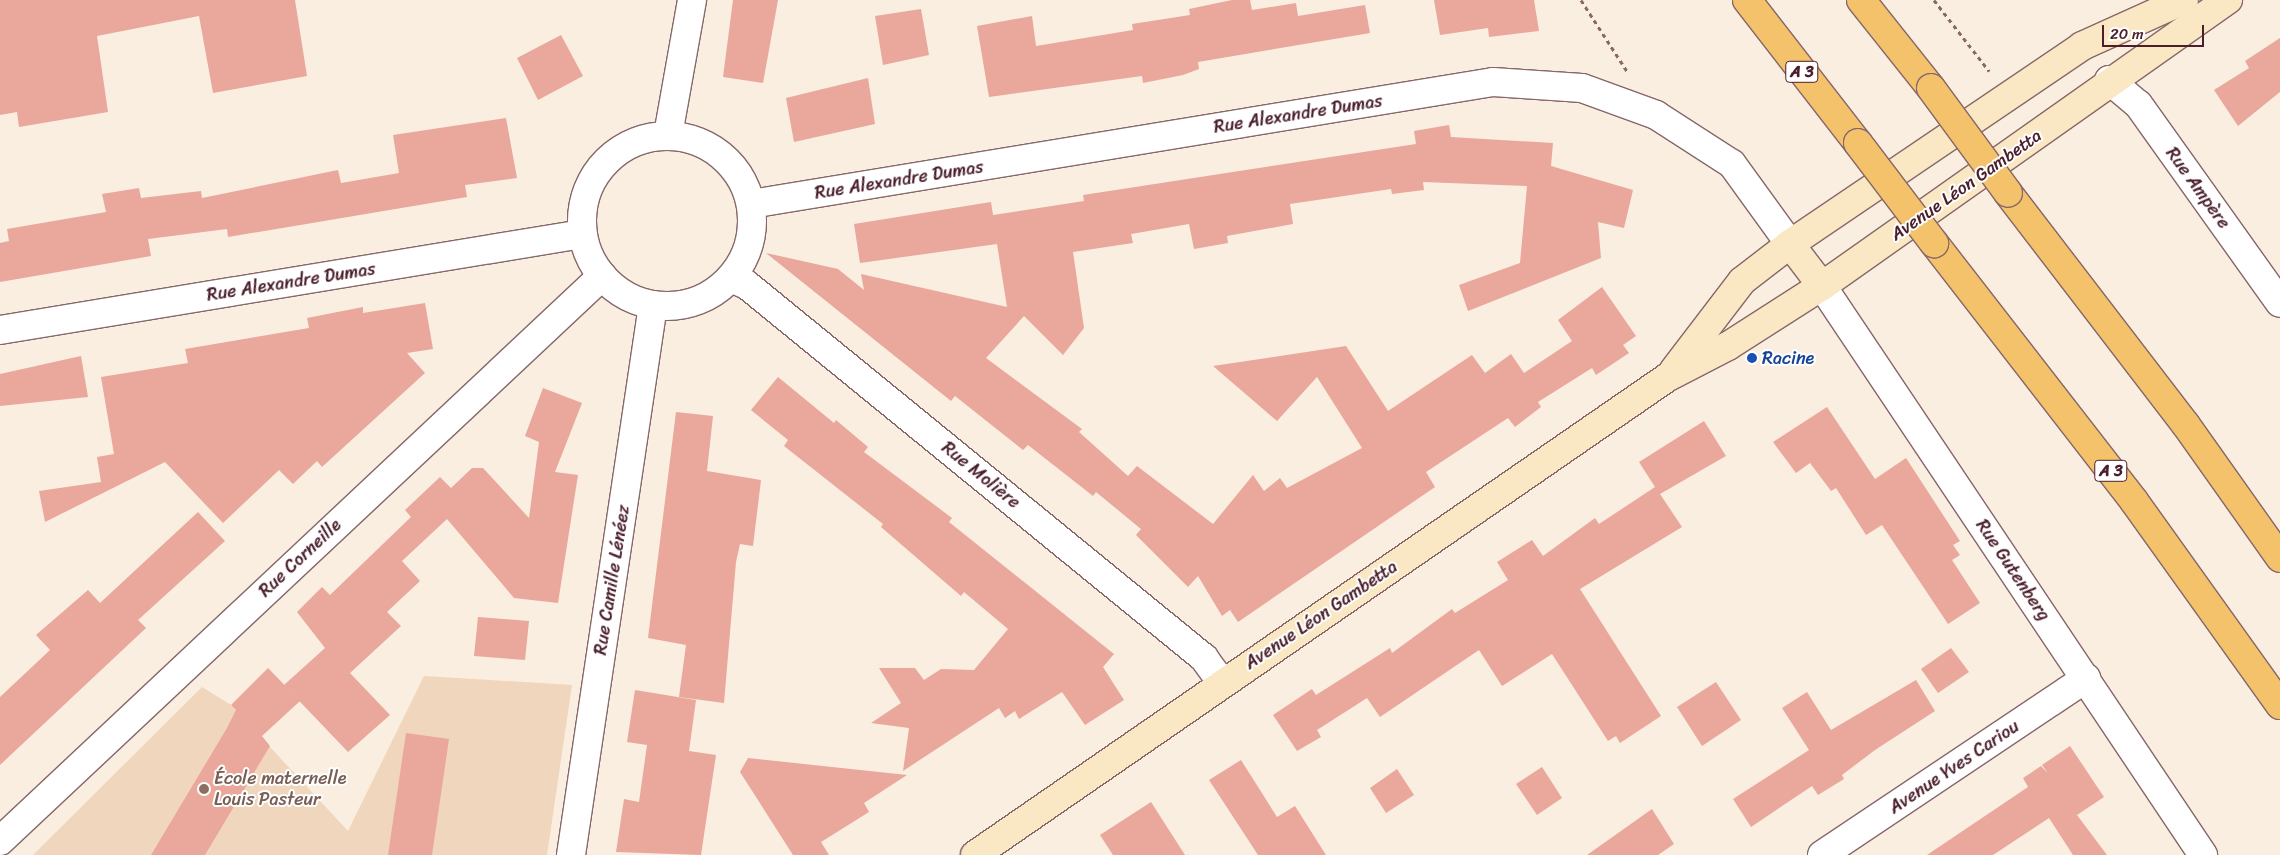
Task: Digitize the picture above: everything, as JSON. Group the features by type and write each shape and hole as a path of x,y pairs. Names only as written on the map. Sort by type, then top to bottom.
{"highway":[{"name":"A 3","path":"1747,0 2134,501 2280,705"},
{"path":"1861,0 1931,88 2008,193 2186,425 2280,558"}],"street":[{"path":"668,135 692,0"},
{"name":"Avenue Léon Gambetta","path":"1668,377 1742,281 1790,244 2007,93 2082,46 2184,0"},
{"name":"Avenue Léon Gambetta","path":"974,855 1668,377 1745,336 1822,286 2109,80 2228,0"},
{"path":"2082,46 2109,80"},
{"name":"Rue Ampère","path":"2109,80 2138,104 2280,303"},
{"name":"Rue Alexandre Dumas","path":"751,204 1493,82 1582,88 1656,115 1732,164 1790,244"},
{"path":"668,135 697,140 722,155 741,177 751,204 752,230 745,256 731,278 708,295 691,302 653,305 617,290 602,276 582,234 583,204 600,169 613,154 639,140 668,135"},
{"name":"Rue Alexandre Dumas","path":"0,330 582,234"},
{"path":"1790,244 1822,286"},
{"name":"Rue Corneille","path":"0,841 602,276"},
{"name":"Rue Molière","path":"731,278 747,285 1189,646 1222,683"},
{"name":"Rue Gutenberg","path":"1822,286 2203,855"},
{"name":"Rue Camille Lénéez","path":"571,855 653,305"},
{"name":"Avenue Yves Cariou","path":"1822,855 2086,678"}],"path":[{"path":"1581,0 1630,74"},
{"path":"1934,0 1969,47"}],"shaded area":[{"name":"École maternelle Louis Pasteur","path":"424,676 572,685 547,855 33,855 202,687 231,705 348,831"}],"building":[{"path":"0,0 295,0 307,76 213,93 199,16 97,36 108,112 19,127 17,112 0,115"},
{"path":"733,0 778,0 763,83 723,77"},
{"path":"1232,0 1250,0 1252,10 1296,3 1298,16 1365,5 1370,33 1198,62 1199,69 1183,75 1143,83 1142,76 989,97 977,26 1032,16 1036,46 1133,30 1132,24 1190,15 1189,9"},
{"path":"1434,0 1534,0 1539,31 1489,37 1488,28 1440,35"},
{"path":"921,9 929,55 883,65 875,16"},
{"path":"561,35 583,76 538,100 517,58"},
{"path":"2280,38 2280,92 2238,126 2214,90 2249,68 2245,61"},
{"path":"868,78 875,124 794,142 786,98"},
{"path":"506,118 517,178 465,185 467,197 228,237 227,229 148,239 151,256 0,282 0,243 9,241 7,229 106,212 102,194 139,188 141,198 201,191 202,198 338,170 341,183 399,173 393,135"},
{"path":"1449,125 1451,137 1553,143 1551,166 1633,190 1624,228 1598,222 1601,258 1468,311 1459,285 1520,263 1527,186 1423,182 1424,190 1392,194 1391,189 1290,204 1293,224 1227,236 1228,243 1194,249 1189,224 1131,234 1133,243 1073,252 1084,328 1063,355 1024,316 986,358 1082,429 1079,432 1128,476 1137,466 1213,524 1253,475 1264,491 1280,478 1287,488 1362,448 1317,377 1277,421 1213,366 1346,346 1388,411 1472,355 1485,373 1511,354 1524,373 1572,341 1558,320 1602,287 1636,336 1623,345 1629,353 1596,375 1592,368 1538,402 1541,407 1515,427 1508,418 1426,472 1435,487 1238,622 1230,610 1222,616 1198,576 1188,587 1136,535 1141,529 1096,492 1093,496 1028,445 1023,450 955,396 951,401 766,253 838,269 864,290 861,274 1007,307 997,244 860,263 854,224 991,202 993,215 1084,201 1083,195 1416,144 1414,131"},
{"path":"425,303 433,349 407,353 425,373 322,467 317,461 293,484 279,470 223,523 165,462 45,522 39,491 101,482 97,457 114,454 101,377 188,363 185,349 309,328 307,318 363,307 363,313"},
{"path":"81,356 88,397 0,406 0,374"},
{"path":"778,377 834,423 836,420 868,447 864,452 952,518 949,522 1114,654 1103,667 1124,700 1085,725 1062,692 1019,719 1015,711 1005,718 999,708 903,771 909,728 871,723 901,703 879,668 915,668 924,680 941,669 974,670 1008,629 964,592 961,596 881,527 883,524 784,446 788,440 751,410"},
{"path":"543,388 582,403 555,472 578,475 558,603 514,598 447,519 402,561 420,581 387,612 401,626 350,673 390,715 348,752 284,685 325,648 297,612 322,587 330,595 411,517 405,510 440,477 451,488 472,468 483,468 529,518 539,442 525,436"},
{"path":"1827,407 1875,479 1906,458 1960,541 1953,545 1960,555 1952,560 1980,603 1948,624 1882,525 1866,535 1836,488 1831,491 1810,463 1796,473 1773,442"},
{"path":"676,412 713,416 707,471 761,480 753,546 740,544 736,562 724,703 679,697 686,645 648,638"},
{"path":"1704,421 1726,456 1660,494 1682,527 1580,589 1661,716 1620,743 1616,736 1608,741 1552,654 1502,686 1479,650 1380,717 1367,698 1317,730 1321,737 1297,751 1273,715 1312,689 1316,695 1390,648 1392,653 1452,609 1455,613 1508,580 1497,562 1532,540 1543,556 1595,518 1599,524 1655,487 1639,462"},
{"path":"198,512 225,541 138,620 146,628 0,765 0,697 50,650 36,635 88,590 100,603"},
{"path":"478,617 529,621 525,660 474,656"},
{"path":"1951,648 1969,672 1938,693 1921,669"},
{"path":"268,668 300,701 262,736 270,746 205,855 151,855 227,728 236,710 231,705"},
{"path":"1916,680 1935,711 1875,750 1842,775 1844,779 1818,795 1812,786 1751,827 1733,799 1809,750 1782,708 1807,692 1831,730"},
{"path":"1716,682 1741,720 1702,746 1677,707"},
{"path":"635,690 696,700 689,751 716,755 701,855 616,852 624,799 639,802 647,745 627,742"},
{"path":"406,733 449,739 432,855 388,855"},
{"path":"2070,746 2104,797 2077,815 2107,855 2073,855 2049,818 1993,855 1927,855 2028,787 2023,778 2041,766 2048,773 2042,765"},
{"path":"748,758 907,775 864,803 869,812 821,842 829,855 793,855 740,772"},
{"path":"1241,760 1277,817 1295,806 1326,855 1258,855 1209,780"},
{"path":"1542,767 1562,798 1537,815 1516,784"},
{"path":"1397,769 1414,795 1386,813 1370,788"},
{"path":"1151,802 1185,855 1113,855 1100,835"},
{"path":"1652,809 1674,844 1658,855 1587,855"}],"place":[{"name":"Racine","path":"1752,358"},
{"name":"École maternelle Louis Pasteur","path":"204,789"}]}
